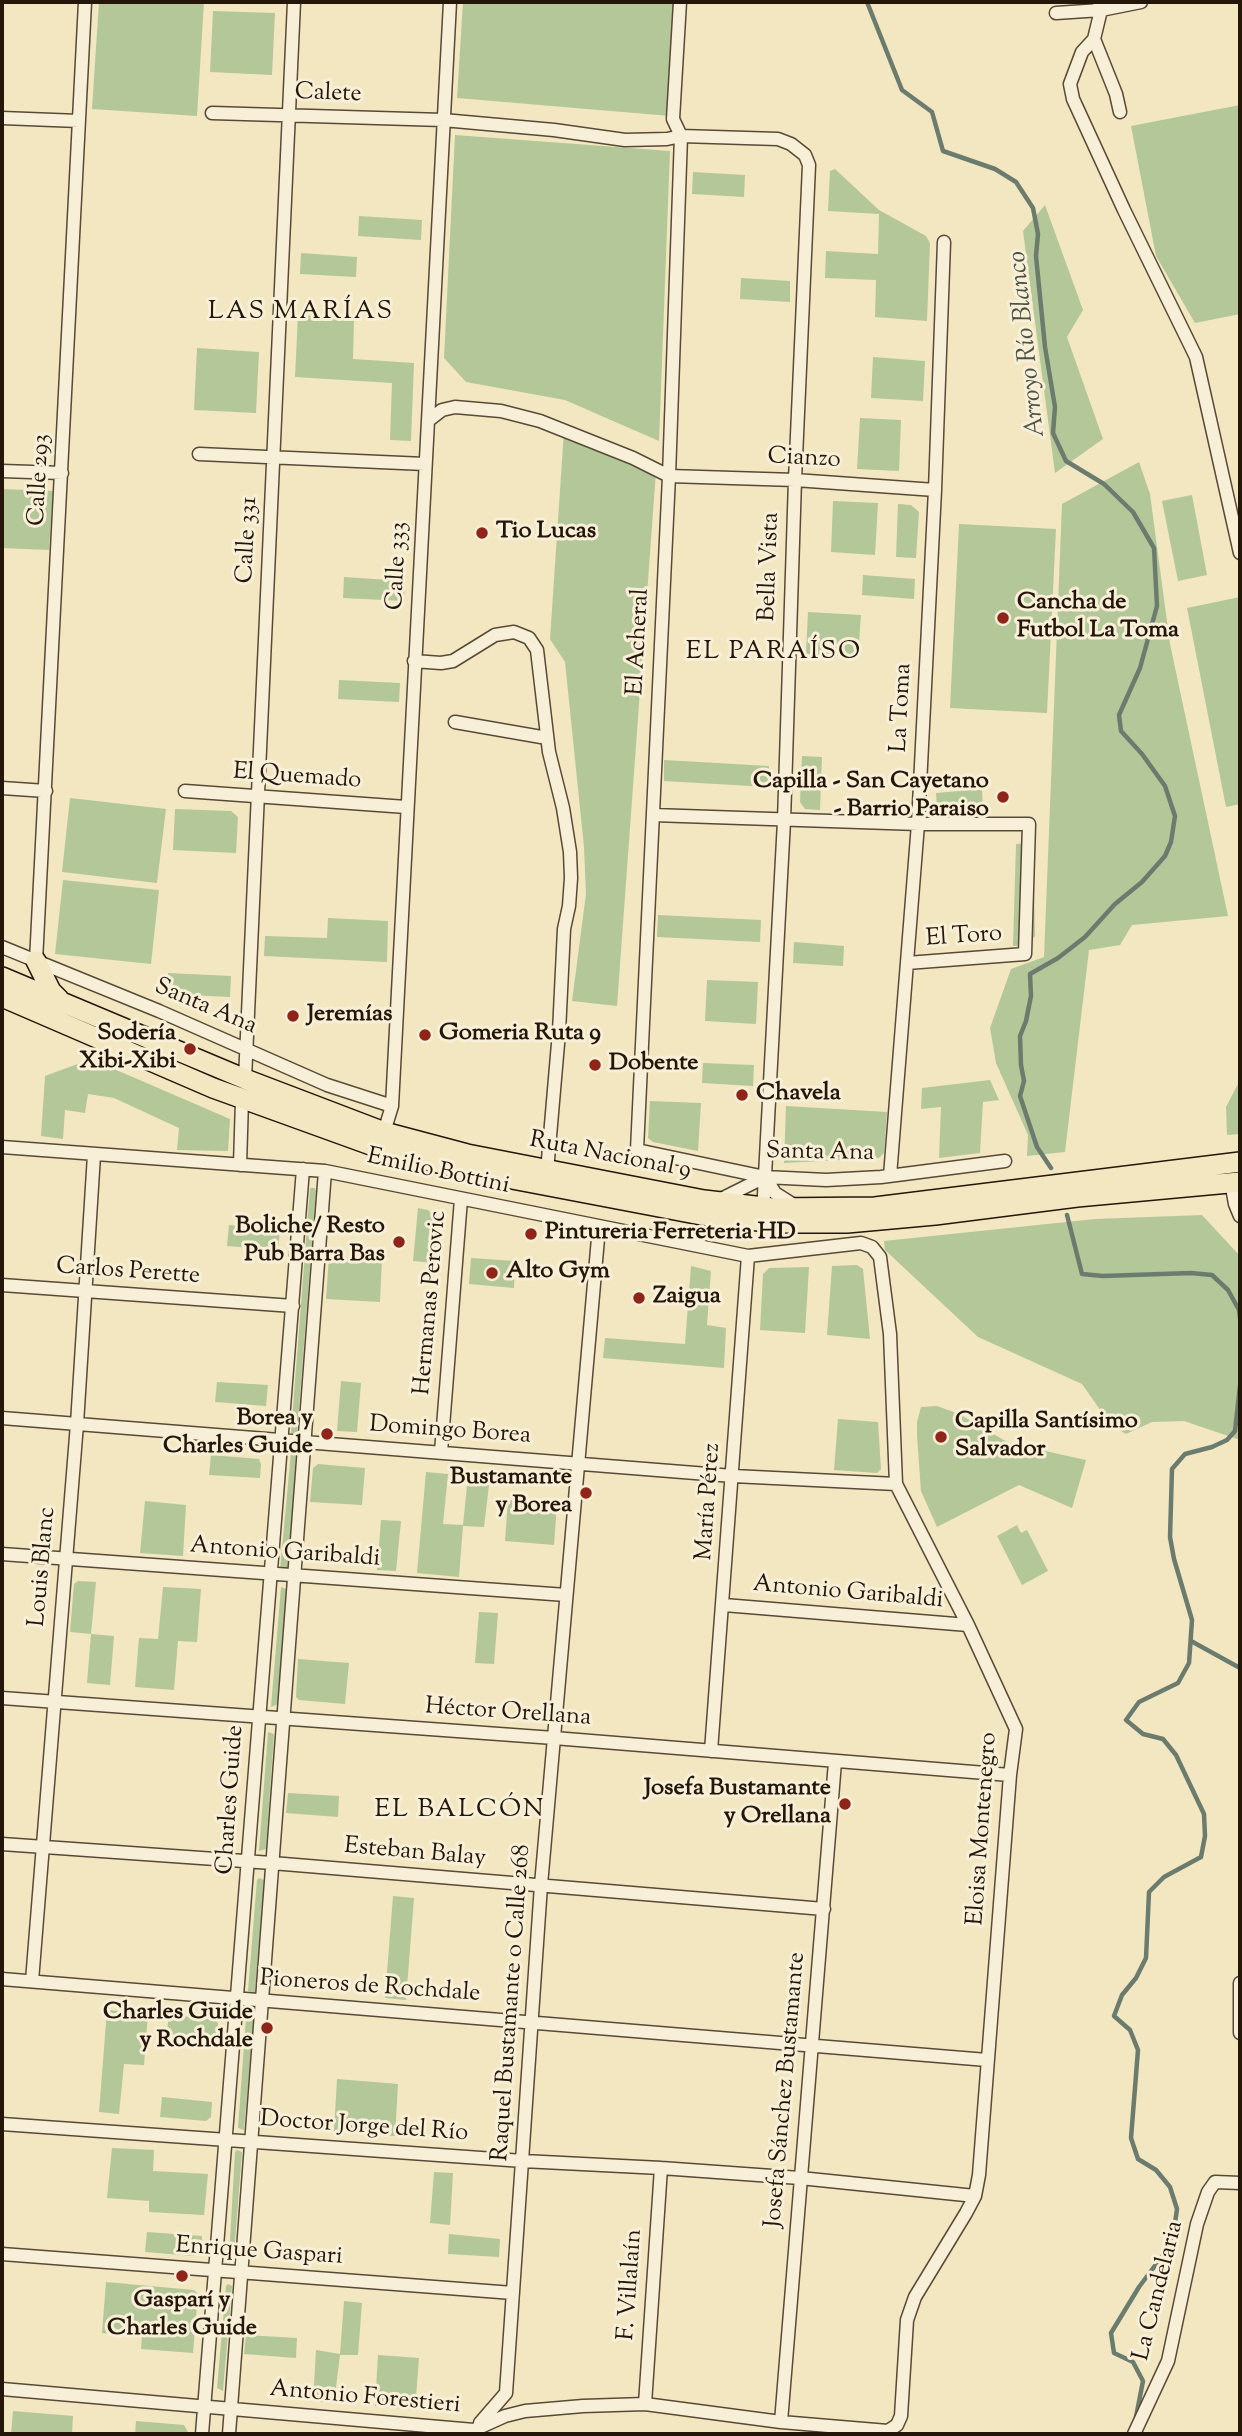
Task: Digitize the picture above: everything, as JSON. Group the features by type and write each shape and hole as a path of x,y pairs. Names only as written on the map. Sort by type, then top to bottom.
{"main road":[{"path":"36,961 51,991 62,1002"},
{"name":"Ruta Nacional 9","path":"2,977 245,1079 384,1132 467,1154 712,1201 803,1224 892,1220 1077,1197 1236,1182"},
{"name":"Ruta Nacional 9","path":"2,997 242,1100 379,1148 607,1199 701,1215 763,1215 804,1209 895,1205 1240,1162"}],"street":[{"name":"Calle 293","path":"36,961 85,2"},
{"name":"Calle 331","path":"245,1079 294,2"},
{"name":"Calle 333","path":"384,1132 392,1106 450,2"},
{"name":"El Acheral","path":"636,1150 669,475 681,136 673,119 680,2"},
{"path":"1056,13 1141,2"},
{"path":"1100,6 1094,39 1116,94 1120,112"},
{"path":"1094,39 1082,52 1075,69 1070,84 1073,99 1196,356 1240,553"},
{"name":"Calete","path":"212,113 443,120 554,130 625,140 681,136"},
{"path":"2,118 79,121"},
{"name":"Bella Vista","path":"681,136 778,139 791,144 805,155 809,165 784,821 763,1215"},
{"name":"La Toma","path":"890,1176 918,824 944,242"},
{"path":"430,389 455,407"},
{"path":"429,420 442,410 455,407 501,411 540,421 669,475"},
{"path":"199,454 425,464"},
{"path":"2,471 62,473"},
{"name":"Cianzo","path":"669,475 795,480 935,490"},
{"path":"414,661 453,661 495,635 514,632 529,638 537,650 541,666 547,738 566,828 571,878 564,929 559,1032 547,1171"},
{"path":"455,722 547,738"},
{"path":"2,788 46,791"},
{"name":"El Quemado","path":"185,791 406,807"},
{"path":"653,815 918,824"},
{"name":"El Toro","path":"907,963 1025,954 1030,824 918,824"},
{"name":"Santa Ana","path":"2,947 246,1048 327,1085 392,1106"},
{"path":"240,1165 242,1100"},
{"name":"Emilio Bottini","path":"2,1147 325,1171 748,1256 862,1243"},
{"name":"Santa Ana","path":"636,1150 765,1177 826,1180 890,1176 1005,1161"},
{"name":"Louis Blanc","path":"32,1981 77,1424 94,1155"},
{"name":"Charles Guide","path":"202,2434 303,1169"},
{"name":"Charles Guide","path":"229,2434 325,1171"},
{"path":"712,1201 734,1194 765,1177 775,1193 804,1209"},
{"path":"1236,1182 1239,1208"},
{"name":"Hermanas Perovic","path":"441,1452 461,1199"},
{"name":"Raquel Bustamante o Calle 268","path":"506,2393 541,1885 599,1227"},
{"name":"Eloisa Montenegro","path":"862,1243 872,1247 880,1257 882,1267 890,1334 896,1484 968,1625 1016,1729 1010,1775 979,2175 975,2196 915,2297 907,2320 901,2416 897,2425 888,2431"},
{"name":"María Pérez","path":"711,1751 748,1256"},
{"name":"Carlos Perette","path":"2,1285 293,1306"},
{"name":"Domingo Borea","path":"2,1418 733,1476 896,1484"},
{"name":"Antonio Garibaldi","path":"2,1554 566,1595"},
{"name":"Antonio Garibaldi","path":"723,1605 968,1625"},
{"name":"Héctor Orellana","path":"2,1698 554,1738 1010,1775"},
{"name":"Josefa Sánchez Bustamante","path":"781,2422 835,1762"},
{"name":"Esteban Balay","path":"2,1844 249,1861 824,1909"},
{"name":"Pioneros de Rochdale","path":"2,1979 987,2060"},
{"path":"1240,1983 1240,2033"},
{"name":"Doctor Jorge del Río","path":"2,2124 800,2178 975,2196"},
{"name":"F. Villalaín","path":"645,2404 661,2168"},
{"name":"La Candelaria","path":"1134,2434 1168,2361 1197,2224 1208,2192 1216,2182 1240,2183"},
{"name":"Enrique Gaspari","path":"2,2254 513,2293"},
{"name":"Antonio Forestieri","path":"2,2389 204,2405 473,2432 505,2416 525,2411 645,2404 781,2422 888,2431"},
{"path":"473,2432 506,2393 525,2411"}],"green space":[{"path":"99,2 204,2 197,116 92,109"},
{"path":"463,2 677,2 670,116 457,98"},
{"path":"213,11 275,13 272,75 210,72"},
{"path":"1240,105 1240,314 1195,323 1156,256 1131,126"},
{"path":"455,135 670,151 659,441 565,400 466,382 444,358"},
{"path":"835,169 879,210 926,236 930,243 927,321 875,317 876,280 825,278 826,251 878,254 879,214 828,211 830,171"},
{"path":"693,172 745,175 744,197 692,194"},
{"path":"1045,205 1083,310 1067,337 1103,439 1055,473 1023,231"},
{"path":"359,216 422,220 421,240 358,236"},
{"path":"301,253 357,257 356,277 300,274"},
{"path":"741,278 790,281 790,302 740,299"},
{"path":"298,315 354,319 353,359 414,363 411,441 390,440 392,383 295,377"},
{"path":"197,348 259,352 256,413 194,410"},
{"path":"873,357 925,361 923,401 871,398"},
{"path":"860,418 901,420 899,471 857,469"},
{"path":"564,431 656,471 617,1006 572,1001 586,894 584,847 565,662 550,639"},
{"path":"1139,462 1150,494 1170,644 1228,916 1132,925 1120,945 1089,950 1065,1152 1027,1156 1028,1135 996,1063 990,1028 1011,969 1044,957 1062,504"},
{"path":"2,489 53,491 49,550 2,548"},
{"path":"1192,495 1207,575 1178,581 1162,501"},
{"path":"833,501 878,503 875,555 831,552"},
{"path":"898,504 911,505 919,512 916,558 896,557"},
{"name":"Cancha de Futbol La Toma","path":"959,524 1056,529 1047,713 950,708"},
{"path":"863,575 915,579 914,599 862,595"},
{"path":"344,577 405,581 404,601 343,598"},
{"path":"1240,597 1240,804 1226,807 1187,608"},
{"path":"808,612 861,615 858,657 806,654"},
{"path":"339,680 400,683 399,702 338,699"},
{"path":"802,756 822,757 820,810 805,809 800,802"},
{"path":"664,760 769,766 768,787 664,781"},
{"path":"982,789 983,809 943,811 937,807 936,793"},
{"path":"70,798 166,809 157,883 62,872"},
{"path":"175,809 231,811 238,817 236,853 173,850"},
{"path":"1027,843 1033,848 1035,936 1027,945 1013,946 1016,844"},
{"path":"63,880 159,890 151,964 55,954"},
{"path":"658,915 761,920 760,942 657,937"},
{"path":"328,918 388,921 387,962 264,956 265,936 327,938"},
{"path":"794,942 844,946 843,966 793,963"},
{"path":"168,973 231,976 230,997 167,994"},
{"path":"707,980 758,982 756,1024 705,1021"},
{"path":"91,1059 230,1119 228,1151 177,1150 179,1128 114,1098 88,1094 85,1113 65,1110 63,1139 41,1136 45,1076"},
{"path":"703,1063 754,1065 753,1086 702,1083"},
{"path":"990,1080 999,1100 983,1102 980,1153 939,1158 941,1107 921,1109 922,1088"},
{"path":"1240,1080 1240,1134 1227,1135 1226,1107"},
{"path":"650,1101 701,1103 698,1151 653,1142 648,1138"},
{"path":"786,1106 887,1112 884,1153 879,1158 784,1163"},
{"path":"310,1188 315,1188 316,1191 295,1435 291,1433"},
{"path":"418,1208 428,1210 437,1220 435,1263 413,1261"},
{"path":"1202,1215 1240,1256 1240,1440 1184,1421 1152,1422 1126,1434 1110,1424 1082,1384 978,1337 885,1250 884,1241 1095,1219"},
{"path":"229,1225 280,1230 278,1250 227,1246"},
{"path":"329,1256 382,1259 380,1302 326,1299"},
{"name":"Alto Gym","path":"471,1258 515,1261 514,1288 469,1284"},
{"path":"857,1265 863,1269 870,1339 827,1335 832,1266"},
{"path":"691,1266 711,1271 707,1325 726,1328 724,1368 603,1358 605,1338 685,1344"},
{"path":"809,1267 805,1333 760,1330 763,1274 769,1268"},
{"path":"341,1381 361,1383 357,1432 337,1431"},
{"path":"217,1382 268,1385 266,1406 215,1402"},
{"path":"937,1406 959,1414 1009,1443 1086,1460 1072,1508 1019,1485 937,1527 921,1491 917,1422 921,1407"},
{"path":"838,1419 878,1422 881,1469 877,1473 834,1470"},
{"path":"291,1452 296,1454 288,1570 280,1570"},
{"path":"211,1455 259,1459 260,1478 209,1475"},
{"path":"318,1464 365,1468 362,1505 310,1502 313,1468"},
{"path":"426,1472 448,1474 443,1524 463,1525 468,1476 490,1477 484,1527 463,1526 459,1577 417,1573"},
{"path":"508,1500 557,1504 554,1545 505,1541"},
{"path":"145,1501 186,1505 183,1556 140,1553"},
{"path":"381,1520 401,1521 396,1571 377,1570"},
{"path":"1017,1525 1021,1533 1027,1530 1048,1571 1022,1585 997,1536"},
{"path":"78,1581 96,1582 91,1634 70,1632 74,1584"},
{"path":"163,1587 201,1589 197,1642 178,1641 174,1690 135,1687 139,1638 158,1639"},
{"path":"281,1587 286,1589 278,1704 271,1707"},
{"path":"479,1612 498,1613 494,1664 475,1663"},
{"path":"91,1634 114,1636 110,1685 87,1683"},
{"path":"298,1659 349,1663 345,1704 299,1700 296,1697"},
{"path":"268,1732 274,1734 266,1849 259,1851"},
{"path":"288,1793 339,1796 338,1817 286,1813"},
{"path":"259,1878 264,1880 255,1993 248,1991"},
{"path":"393,1896 414,1898 406,2000 385,1998"},
{"path":"107,2010 148,2013 144,2065 124,2064 119,2114 99,2112"},
{"path":"169,2015 214,2019 218,2023 217,2038 166,2037"},
{"path":"248,2015 254,2017 244,2130 238,2128"},
{"path":"337,2079 398,2084 395,2136 334,2131"},
{"path":"162,2097 212,2102 211,2117 206,2121 160,2117"},
{"path":"112,2148 154,2150 153,2171 208,2174 204,2215 149,2212 149,2201 107,2198"},
{"path":"235,2152 242,2152 234,2255 229,2257"},
{"path":"434,2172 453,2173 450,2225 430,2223"},
{"path":"147,2232 202,2236 201,2251 194,2256 145,2252"},
{"path":"449,2234 500,2239 499,2257 448,2254"},
{"path":"106,2282 194,2290 198,2294 193,2353 141,2349 142,2336 102,2333"},
{"path":"228,2284 232,2286 223,2391 217,2388"},
{"path":"344,2301 362,2303 358,2355 340,2355 334,2403 313,2401 316,2350 340,2354"},
{"path":"246,2335 297,2338 296,2358 244,2354"},
{"path":"378,2355 419,2358 415,2410 375,2406"},
{"path":"13,2411 73,2416 72,2434 11,2434"},
{"path":"136,2421 184,2425 189,2434 135,2434"}],"waterway":[{"name":"Arroyo Río Blanco","path":"867,2 902,90 932,112 943,151 995,169 1016,182 1033,208 1038,234 1036,256 1045,347 1055,407 1053,433 1066,461 1104,484 1133,512 1154,548 1157,606 1140,668 1119,715 1121,731 1165,786 1175,816 1171,842 1165,856 1142,882 1115,904 1085,937 1058,958 1030,974 1031,996 1020,1036 1024,1081 1020,1096 1037,1147 1051,1168"},
{"name":"Arroyo Río Blanco","path":"1067,1215 1082,1274 1212,1275 1228,1290 1239,1310 1240,1318"},
{"name":"Arroyo Río Blanco","path":"1136,2417 1143,2381 1133,2362 1114,2353 1111,2333 1139,2287 1166,2251 1174,2230 1177,2209 1170,2187 1156,2170 1138,2159 1131,2138 1138,2050 1130,2030 1114,2016 1122,1995 1136,1978 1146,1958 1149,1892 1164,1877 1201,1857 1205,1836 1204,1814 1176,1755 1163,1739 1143,1734 1126,1720 1139,1702 1178,1683 1189,1663 1192,1620 1170,1537 1172,1469 1185,1454 1212,1447 1227,1440 1235,1431 1240,1386"},
{"path":"1191,1641 1240,1668"}],"place":[{"name":"Tio Lucas","path":"482,533"},
{"name":"Cancha de Futbol La Toma","path":"1003,618"},
{"name":"Capilla - San Cayetano - Barrio Paraiso","path":"1003,797"},
{"name":"Jeremías","path":"293,1016"},
{"name":"Gomeria Ruta 9","path":"425,1035"},
{"name":"Sodería Xibi-Xibi","path":"190,1049"},
{"name":"Dobente","path":"595,1065"},
{"name":"Chavela","path":"742,1095"},
{"name":"Pintureria Ferreteria HD","path":"531,1234"},
{"name":"Boliche/ Resto Pub Barra Bas","path":"399,1242"},
{"name":"Alto Gym","path":"492,1273"},
{"name":"Zaigua","path":"639,1298"},
{"name":"Borea y Charles Guide","path":"327,1434"},
{"name":"Capilla Santísimo Salvador","path":"941,1437"},
{"name":"Bustamante y Borea","path":"586,1493"},
{"name":"Josefa Bustamante y Orellana","path":"845,1804"},
{"name":"Charles Guide y Rochdale","path":"267,2028"},
{"name":"Gasparí y Charles Guide","path":"182,2276"}],"district":[{"name":"LAS MARÍAS","path":"301,314"},
{"name":"EL PARAÍSO","path":"774,654"},
{"name":"EL BALCÓN","path":"460,1812"}]}
